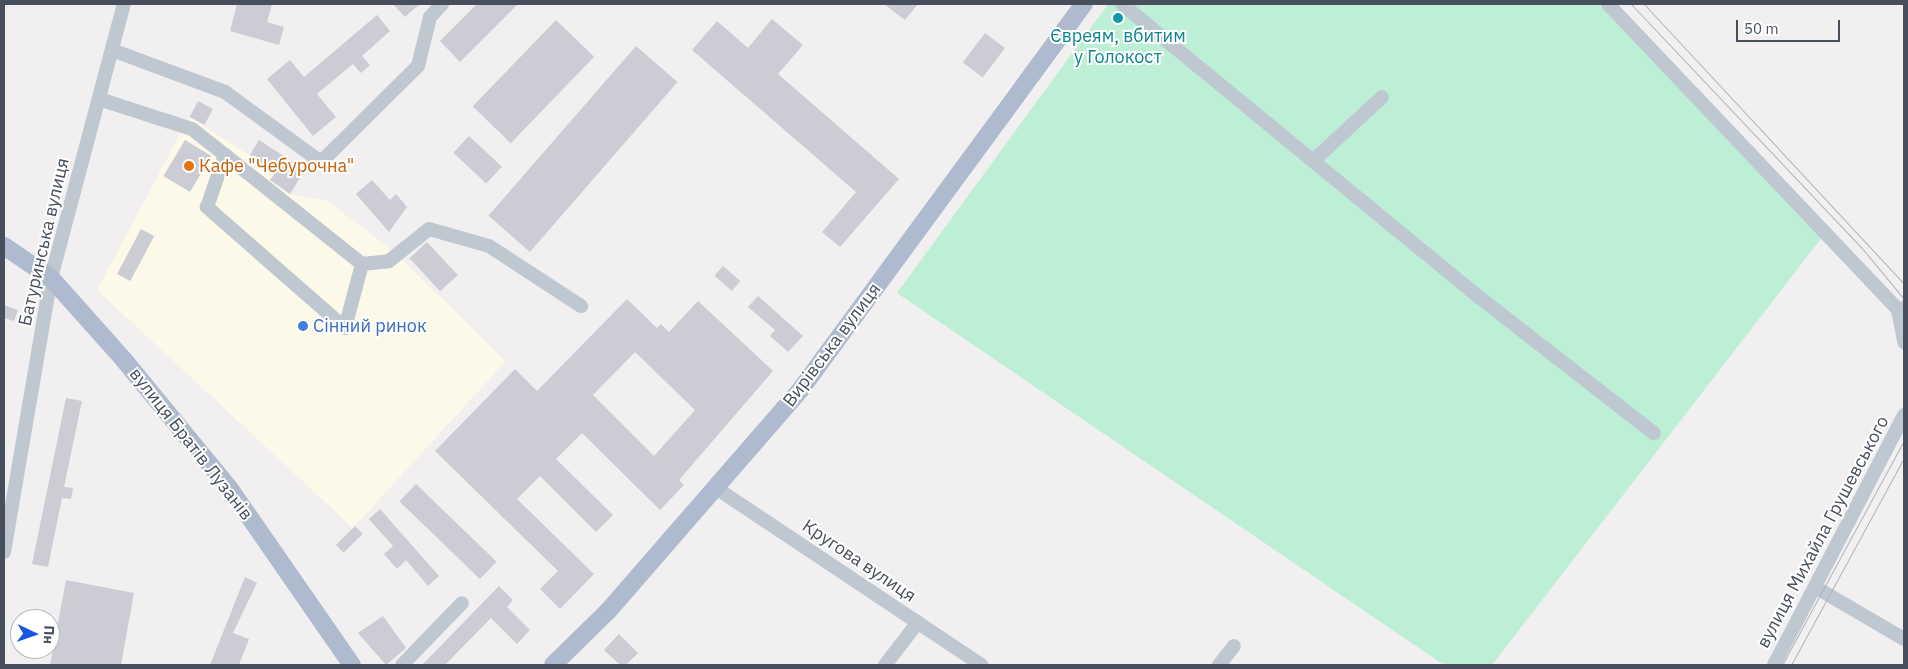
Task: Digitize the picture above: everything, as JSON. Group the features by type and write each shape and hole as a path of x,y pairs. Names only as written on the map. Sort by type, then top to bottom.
{"main road":[{"name":"Вирівська вулиця","path":"553,665 716,488 801,389 1084,4"},
{"name":"вулиця Братів Лузанів","path":"4,246 51,278 230,488 352,665"}],"street":[{"name":"Батуринська вулиця","path":"4,552 51,278 124,4"},
{"path":"112,50 225,92 321,162 418,66 430,17 442,4"},
{"path":"1122,4 1313,161 1654,433"},
{"path":"1608,4 1901,309 1904,342"},
{"path":"1313,161 1382,98"},
{"path":"99,99 192,129 362,264 389,261 429,229 490,246 581,306"},
{"path":"225,155 207,206 345,328 362,264"},
{"name":"вулиця Михайла Грушевського","path":"1774,665 1904,415"},
{"name":"Кругова вулиця","path":"716,488 981,665"},
{"path":"1815,587 1904,639"},
{"path":"402,665 462,602"},
{"path":"885,665 918,622"},
{"path":"1219,665 1234,646"}],"shaded area":[{"name":"Сінний ринок","path":"189,117 276,172 270,181 289,194 326,200 392,250 506,361 353,528 97,290"}],"green space":[{"path":"1108,4 1599,4 1826,232 1492,665 1447,665 1438,661 897,293"}],"building":[{"path":"237,4 272,4 267,22 284,27 279,45 230,31"},
{"path":"393,4 420,4 405,17"},
{"path":"477,4 518,4 460,62 440,41"},
{"path":"884,4 918,4 905,20"},
{"path":"377,15 390,31 362,56 370,65 361,73 353,64 317,94 336,117 313,136 267,79 290,60 304,77"},
{"path":"772,19 803,45 778,74 899,179 840,247 822,232 856,192 692,50 717,21 748,48"},
{"path":"556,20 594,57 511,143 473,106"},
{"path":"985,33 1005,48 983,78 963,63"},
{"path":"636,46 678,82 530,252 488,216"},
{"path":"198,101 213,109 205,125 190,117"},
{"path":"469,136 502,167 486,184 453,153"},
{"name":"Кафе \"Чебурочна\"","path":"185,140 212,156 190,192 163,176"},
{"path":"259,140 305,170 290,194 270,180 276,172 250,155"},
{"path":"372,180 390,200 396,194 407,207 389,232 356,194"},
{"path":"141,229 154,236 130,281 117,274"},
{"path":"427,242 458,275 440,291 409,258"},
{"path":"723,266 740,281 732,291 714,276"},
{"path":"758,296 803,336 788,352 770,336 775,330 748,307"},
{"path":"627,299 657,328 661,324 669,332 698,301 773,371 679,480 684,485 660,510 582,433 556,459 613,515 596,532 540,476 517,499 594,574 560,609 540,589 558,571 435,451 515,369 537,391","holes":["635,352 695,410 654,456 593,395"]},
{"path":"4,305 18,310 14,321 4,318"},
{"path":"66,398 82,401 64,487 73,488 71,499 62,498 48,567 32,564"},
{"path":"416,484 497,562 480,579 399,501"},
{"path":"380,509 439,576 428,586 406,560 397,569 384,554 393,546 369,519"},
{"path":"355,526 363,534 344,553 336,545"},
{"path":"245,577 257,583 233,633 249,639 239,665 210,665"},
{"path":"66,580 134,593 121,665 50,665 51,659 60,659 60,612"},
{"path":"499,586 513,600 507,607 530,630 517,644 491,618 445,665 422,665"},
{"path":"383,616 406,648 386,665 358,633"},
{"path":"619,634 638,653 626,665 620,665 604,650"}],"tram line":[{"path":"1631,4 1861,247 1904,299"},
{"path":"1644,4 1904,284"},
{"path":"1782,665 1904,440"},
{"path":"1791,665 1904,458"}],"place":[{"name":"Євреям, вбитим у Голокост","path":"1118,18"},
{"name":"Кафе \"Чебурочна\"","path":"189,166"},
{"name":"Сінний ринок","path":"303,326"}]}
